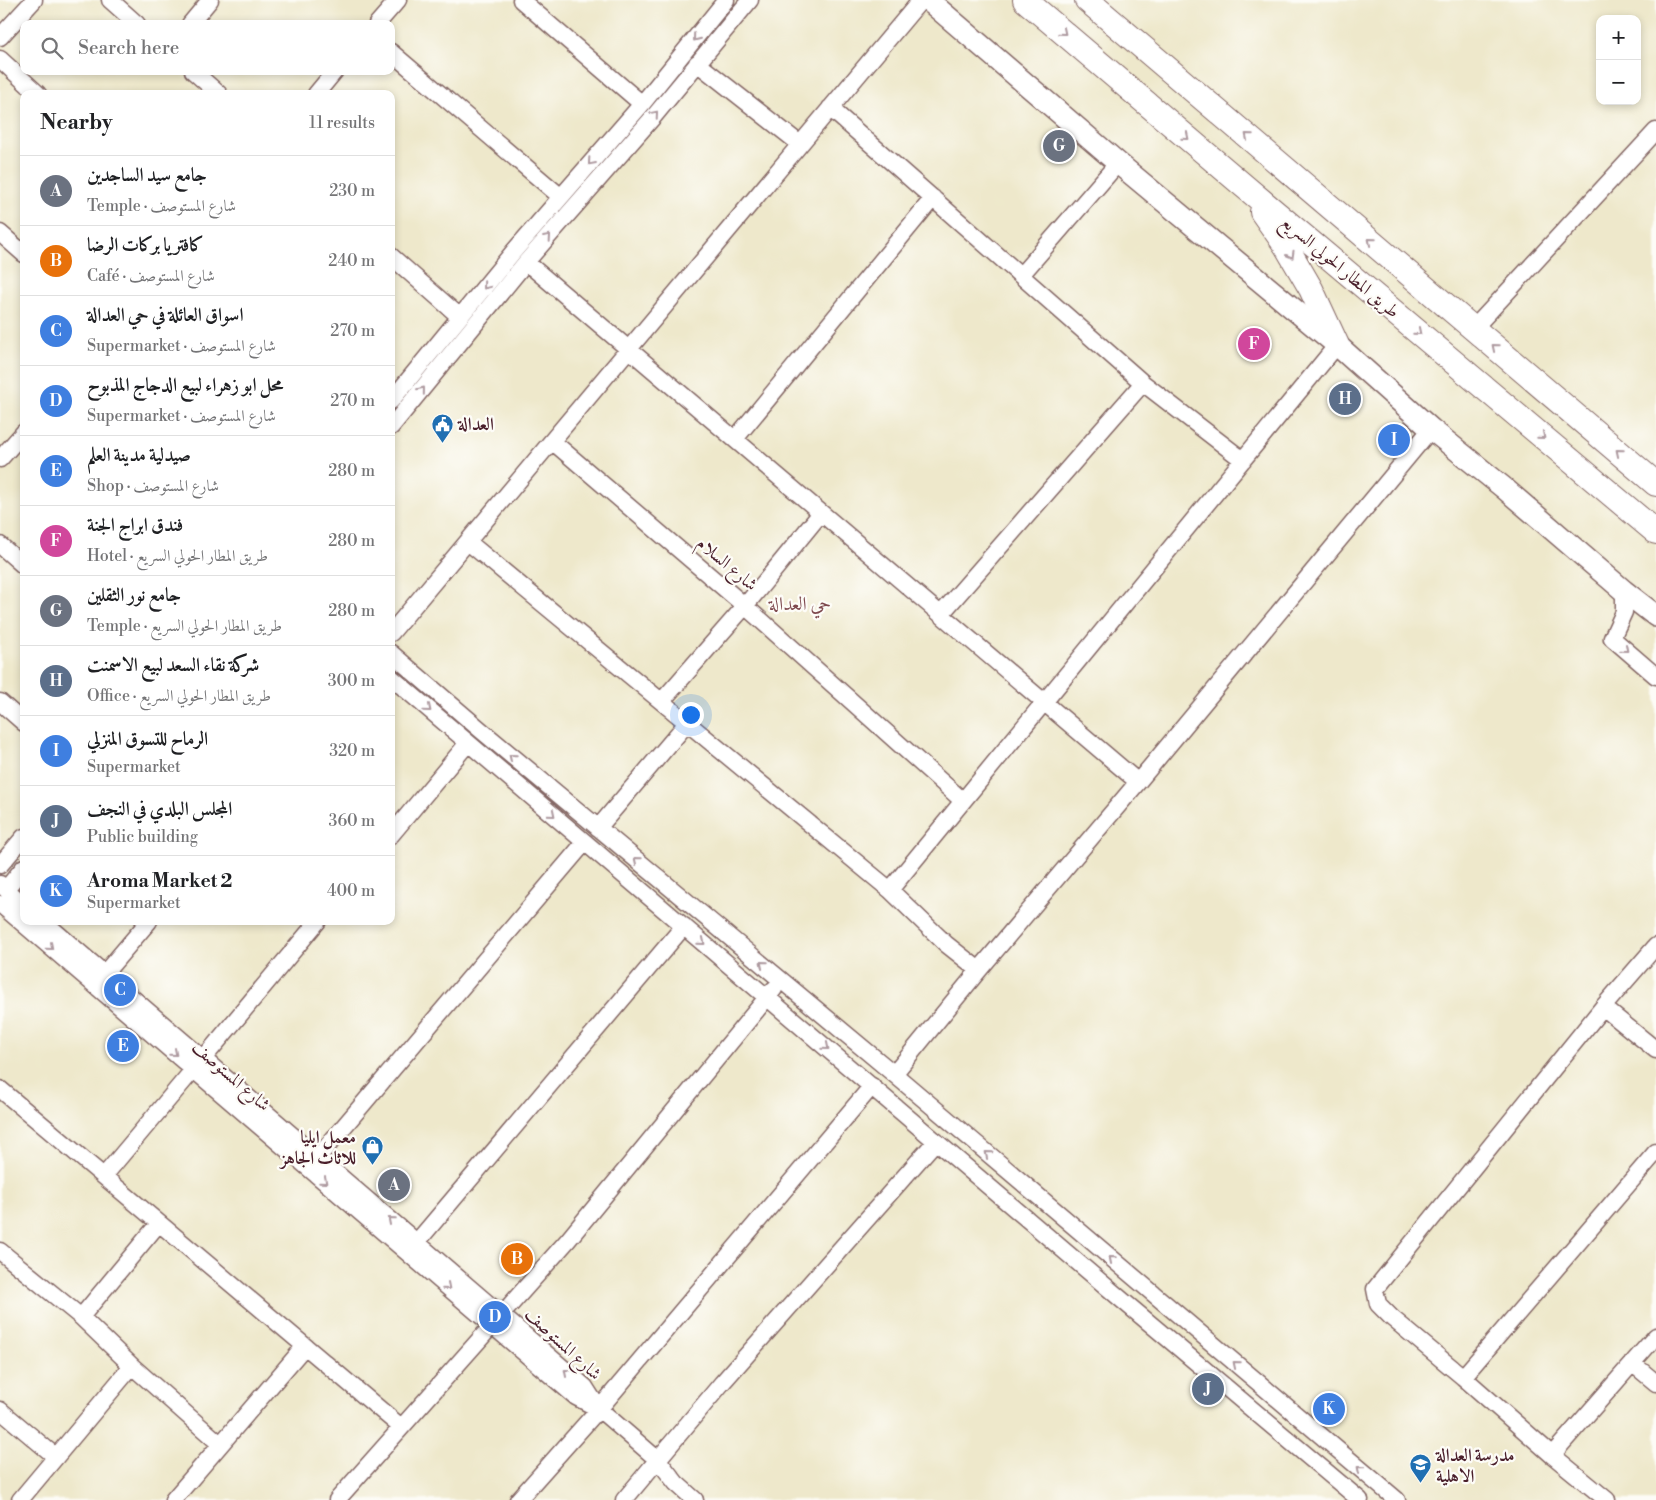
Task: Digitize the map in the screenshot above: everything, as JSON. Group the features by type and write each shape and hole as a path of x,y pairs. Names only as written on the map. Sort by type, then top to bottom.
{"highway":[{"name":"طريق المطار الحولي السريع","path":"1026,0 1656,532"},
{"path":"1087,0 1656,484"},
{"path":"1244,186 1286,246 1311,289 1337,345"}],"main road":[{"path":"928,0 1118,163 1337,345 1431,429 1656,616"}],"street":[{"path":"0,37 34,0"},
{"path":"110,0 132,20"},
{"path":"193,20 210,0"},
{"path":"380,20 398,0"},
{"path":"521,0 642,104"},
{"path":"395,396 460,316 642,104 697,63 750,0"},
{"path":"395,628 921,0"},
{"path":"395,416 526,262 667,86 719,3"},
{"path":"395,55 561,197"},
{"path":"0,59 34,90"},
{"path":"697,63 800,144"},
{"path":"198,75 214,90"},
{"path":"319,90 332,75"},
{"path":"830,108 1143,383 1242,460"},
{"path":"1474,328 1656,131"},
{"path":"1020,275 1118,163"},
{"path":"734,439 932,198"},
{"path":"2,239 20,251"},
{"path":"395,259 460,316"},
{"path":"526,262 1138,782"},
{"path":"890,890 1337,345"},
{"path":"941,614 1143,383"},
{"path":"894,1074 1431,429"},
{"path":"0,459 20,436"},
{"name":"شارع السلام","path":"552,441 745,606 963,801"},
{"path":"662,702 822,513"},
{"path":"468,542 890,890 946,944 979,970"},
{"path":"0,545 20,562"},
{"path":"1624,591 1624,612 1612,638 1656,676"},
{"path":"395,656 598,828 782,979 1397,1500"},
{"path":"395,680 1122,1300 1360,1500"},
{"path":"0,702 20,720"},
{"path":"598,828 688,722"},
{"path":"395,830 468,743"},
{"path":"0,865 20,842"},
{"path":"318,1157 585,842"},
{"path":"20,872 2,893 20,903"},
{"name":"شارع المستوصف","path":"2,893 20,909"},
{"name":"شارع المستوصف","path":"38,925 497,1321 585,1387 599,1408 658,1460 676,1483 695,1500"},
{"name":"شارع المستوصف","path":"48,925 104,974 130,1006"},
{"path":"104,974 146,925"},
{"path":"104,1176 315,925"},
{"path":"417,1242 684,926"},
{"path":"1607,1500 1392,1318 1378,1304 1375,1288 1603,1007 1656,946"},
{"path":"337,1500 568,1240 782,979"},
{"path":"1603,1007 1656,1050"},
{"path":"518,1500 599,1408 872,1086"},
{"path":"0,1089 401,1427"},
{"name":"شارع المستوصف","path":"251,1110 318,1157 417,1242 497,1321"},
{"path":"624,1500 722,1383 936,1141"},
{"path":"1464,1378 1656,1152"},
{"path":"81,1317 159,1223"},
{"path":"0,1251 81,1317 132,1366 220,1444"},
{"path":"1122,1300 1138,1281"},
{"path":"1552,1455 1656,1336"},
{"path":"173,1500 305,1346"},
{"path":"1632,1363 1656,1383"},
{"path":"20,1500 132,1366"},
{"path":"0,1410 56,1457"}],"place":[{"name":"جامع نور الثقلين","path":"1059,146"},
{"name":"فندق ابراج الجنة","path":"1254,344"},
{"name":"شركة نقاء السعد لبيع الاسمنت","path":"1345,399"},
{"name":"الرماح للتسوق المنزلي","path":"1394,440"},
{"name":"العدالة","path":"442,443"},
{"name":"اسواق العائلة في حي العدالة","path":"120,990"},
{"name":"صيدلية مدينة العلم","path":"123,1046"},
{"name":"معمل ايليا للاثاث الجاهز","path":"372,1166"},
{"name":"جامع سيد الساجدين","path":"394,1185"},
{"name":"كافتريا بركات الرضا","path":"517,1259"},
{"name":"محل ابو زهراء لبيع الدجاج المذبوح","path":"495,1317"},
{"name":"المجلس البلدي في النجف","path":"1208,1389"},
{"name":"Aroma Market 2","path":"1329,1409"},
{"name":"مدرسة العدالة الاهلية","path":"1420,1484"}],"district":[{"name":"حي العدالة","path":"800,604"}]}
